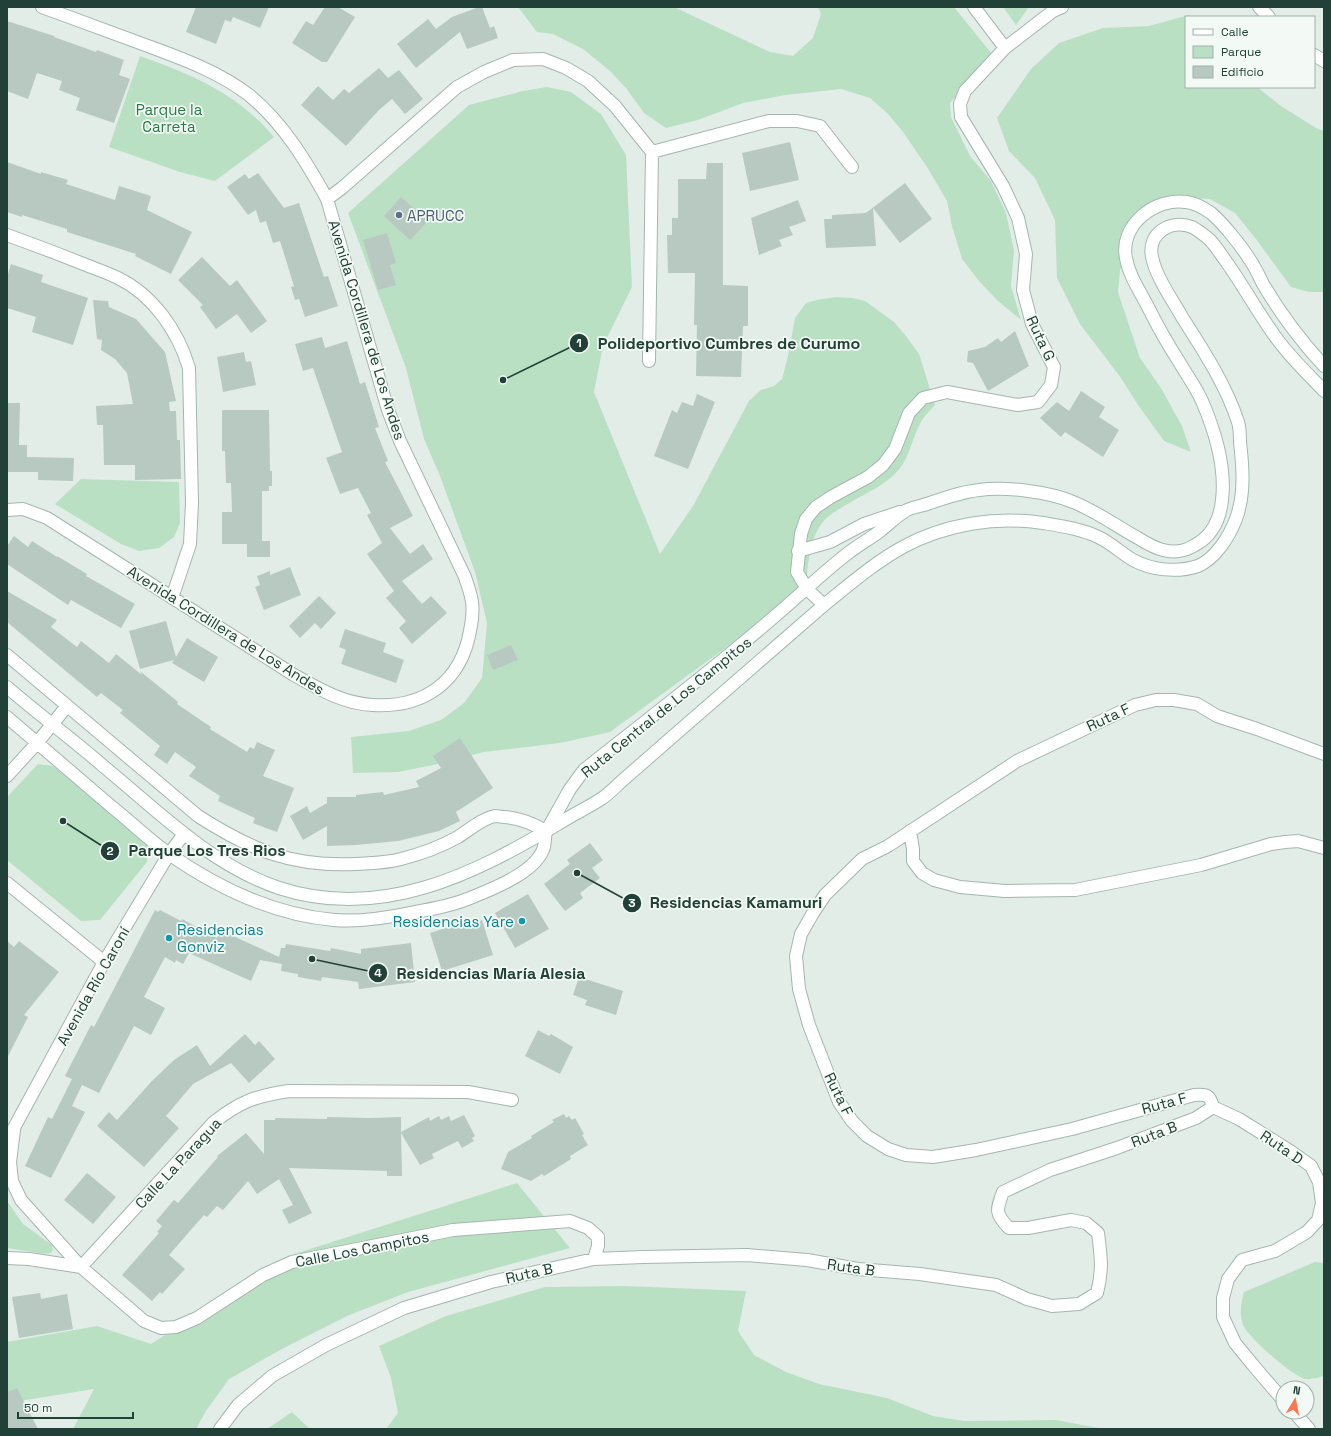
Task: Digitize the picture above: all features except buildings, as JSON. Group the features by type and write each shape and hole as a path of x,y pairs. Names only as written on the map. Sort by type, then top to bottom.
{"street":[{"name":"Avenida Cordillera de Los Andes","path":"7,510 23,509 47,518 294,675 329,694 352,702 373,705 401,704 424,696 443,685 456,670 468,646 472,622 472,598 465,577 400,441 391,416 327,199 310,168 272,117 248,95 222,78 190,62 42,7"},
{"path":"974,7 1004,48"},
{"name":"Ruta G","path":"824,605 807,589 797,572 798,550 806,518 816,507 868,477 883,465 895,449 908,413 923,398 947,392 1018,405 1038,402 1051,385 1054,367 1032,324 1023,290 1026,254 1018,218 1003,186 961,117 960,104 965,92 1004,48 1053,11 1062,7"},
{"path":"1259,7 1268,16"},
{"path":"1315,56 1324,61"},
{"path":"327,199 342,188 457,87 484,72 513,60 542,59 566,68 588,81 615,106 652,152 649,360"},
{"path":"652,152 769,121 797,121 820,126 852,167"},
{"name":"Ruta Central de Los Campitos","path":"546,831 570,790 584,770 718,664 848,553 879,532 905,511 958,494 982,489 1001,489 1048,494 1072,501 1098,514 1137,538 1163,550 1185,550 1196,545 1207,537 1219,516 1223,489 1218,450 1214,434 1201,399 1134,284 1126,258 1125,245 1129,232 1135,222 1147,212 1159,205 1173,202 1187,202 1201,206 1212,214 1251,260 1264,285 1286,319 1324,366"},
{"name":"Ruta Central de Los Campitos","path":"546,831 602,798 824,605 861,576 901,548 933,534 999,520 1035,522 1074,529 1098,537 1134,560 1157,568 1173,570 1187,569 1199,565 1215,553 1224,543 1232,530 1238,514 1241,497 1243,462 1238,424 1232,407 1217,376 1162,283 1152,257 1152,245 1156,235 1163,229 1182,225 1193,228 1211,241 1233,271 1269,329 1302,370 1324,391"},
{"path":"7,235 118,278 138,290 151,302 164,318 184,350 189,368 192,503 190,544 172,598"},
{"path":"798,550 830,542 864,524 905,511"},
{"path":"7,655 198,816 227,834 251,846 289,860 330,865 368,863 400,859 438,847 495,816 517,818 533,823 546,831"},
{"path":"7,687 206,851 231,866 279,888 303,894 350,899 373,898 396,894 441,882 484,865 546,831"},
{"name":"Ruta F","path":"1213,1107 1211,1099 1204,1094 1194,1095 1072,1129 976,1150 933,1157 906,1155 888,1149 867,1136 852,1121 839,1102 804,1010 799,989 796,956 801,934 813,912 825,895 862,859 888,846 1017,761 1135,705 1156,700 1174,700 1197,704 1217,716 1324,754"},
{"path":"7,776 37,743 67,706"},
{"path":"7,717 169,854 213,881 238,894 271,908 315,918 354,920 400,915 465,901 496,887 532,865 544,847 546,831"},
{"path":"910,831 913,861 922,873 934,880 960,887 1005,891 1075,890 1201,865 1271,844 1284,842 1298,841 1324,848"},
{"name":"Avenida Río Caroní","path":"7,1141 104,962 169,854 184,834"},
{"path":"7,883 104,962"},
{"name":"Calle La Paragua","path":"81,1267 212,1124 229,1110 246,1100 265,1094 289,1090 468,1092 512,1100"},
{"name":"Ruta B","path":"220,1429 238,1405 272,1376 326,1345 404,1308 491,1282 594,1259 747,1255 807,1260 858,1269 920,1274 996,1285 1027,1299 1052,1306 1079,1304 1097,1293 1101,1276 1101,1254 1098,1233 1086,1223 1070,1220 1028,1228 1009,1228 1000,1219 997,1208 1003,1192 1050,1170 1117,1148 1196,1118 1213,1107"},
{"name":"Ruta D","path":"1213,1107 1238,1119 1290,1151 1311,1166 1319,1182 1322,1203 1318,1220 1307,1232 1275,1251 1242,1260 1228,1279 1223,1298 1223,1317 1235,1343 1275,1391"},
{"name":"Calle Los Campitos","path":"14,1130 10,1162 12,1181 21,1200 81,1267 144,1321 161,1328 176,1327 197,1318 263,1275 292,1262 453,1230 570,1221 588,1228 598,1237 598,1246 594,1259"},
{"path":"7,1258 29,1259 81,1267"},
{"path":"1301,1420 1309,1429"}],"green space":[{"path":"518,7 674,7 770,52 793,56 813,38 821,14 818,7 954,7 992,54 950,103 951,117 970,156 991,181 1006,213 1014,250 1011,286 1021,320 997,300 979,281 962,259 952,226 947,201 927,167 903,132 888,114 870,98 841,89 785,95 743,103 698,120 666,128 644,113 626,88 610,71 583,49 553,34 537,32"},
{"path":"1003,7 1029,7 1016,25"},
{"path":"1185,16 1185,88 1258,88 1281,106 1316,128 1324,131 1324,292 1309,292 1291,287 1235,213 1210,199 1172,197 1138,222 1127,246 1120,271 1118,292 1140,358 1161,388 1182,426 1191,452 1164,441 1121,378 1080,324 1057,278 1055,220 1035,178 1009,151 997,118 1031,69 1059,43 1103,28 1149,26"},
{"name":"Parque la Carreta","path":"140,56 178,70 213,87 245,108 274,137 215,181 180,172 109,147"},
{"path":"547,87 571,92 601,114 626,155 632,287 603,346 594,392 660,554 693,506 749,401 761,390 774,386 782,379 795,318 806,303 836,297 852,298 865,301 894,322 919,354 935,405 921,421 903,464 894,475 877,488 836,511 822,523 810,552 806,595 768,617 610,732 560,743 484,752 398,772 353,773 351,737 409,731 441,720 464,703 482,678 487,623 475,572 440,476 424,439 406,368 348,213 469,105 523,91"},
{"path":"81,479 179,482 180,523 174,537 159,548 139,551 121,544 55,504"},
{"path":"38,764 53,766 149,844 147,862 100,920 81,921 7,860 7,797"},
{"path":"517,1183 570,1248 408,1292 347,1316 282,1349 229,1379 206,1411 196,1429 73,1429 94,1389 7,1403 7,1342 97,1326 151,1344 288,1256"},
{"path":"7,1201 23,1224 52,1245 53,1250 51,1253 45,1254 7,1248"},
{"path":"1315,1262 1324,1263 1324,1376 1306,1379 1291,1371 1253,1338 1243,1325 1241,1308 1244,1292"},
{"path":"625,1286 746,1291 738,1331 754,1355 786,1372 819,1384 887,1398 933,1416 964,1421 1056,1420 1104,1429 386,1429 398,1413 391,1378 379,1346 446,1316 545,1287"},
{"path":"292,1412 310,1429 267,1429"}],"place":[{"name":"APRUCC","path":"399,215"},
{"name":"Polideportivo Cumbres de Curumo","path":"503,380"},
{"name":"Parque Los Tres Rios","path":"63,821"},
{"name":"Residencias Kamamuri","path":"577,873"},
{"name":"Residencias Yare","path":"522,921"},
{"name":"Residencias Gonviz","path":"169,938"},
{"name":"Residencias María Alesia","path":"312,959"}]}
